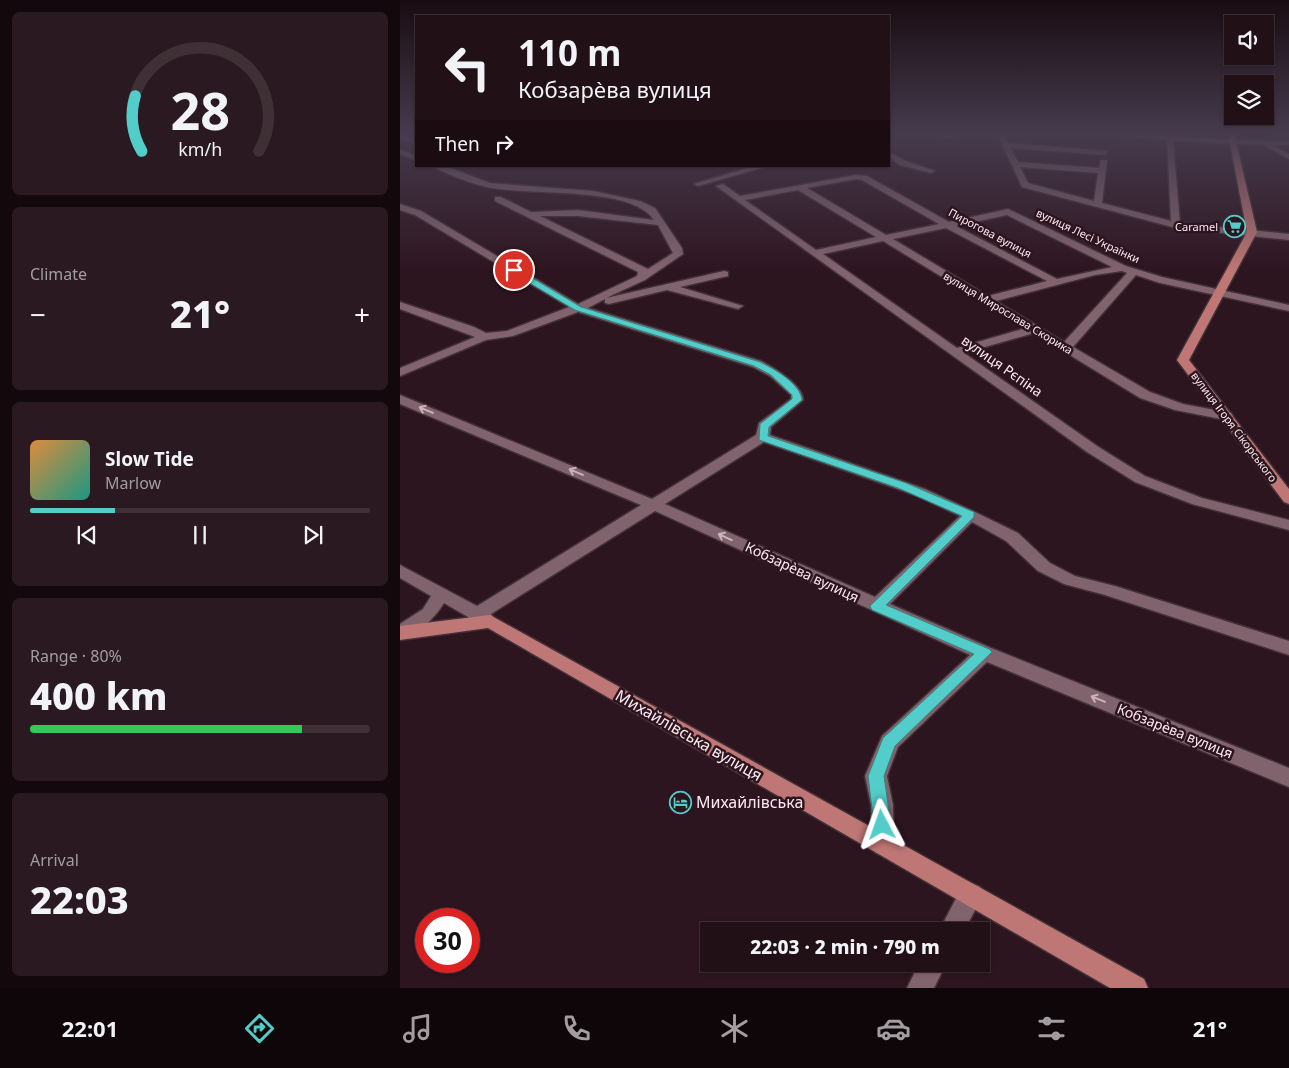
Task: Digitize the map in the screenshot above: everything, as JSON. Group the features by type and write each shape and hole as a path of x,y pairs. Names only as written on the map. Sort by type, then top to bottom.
{"main road":[{"path":"1242,179 1252,232"},
{"name":"вулиця Ігоря Сікорського","path":"1252,232 1186,350 1183,360 1289,499"},
{"path":"400,633 484,618"},
{"name":"Михайлівська вулиця","path":"484,618 1135,988"}],"street":[{"path":"400,372 484,337 509,334 578,308 642,276 678,254 677,248 652,210 637,203 593,193 504,188 470,179"},
{"path":"698,184 716,179"},
{"name":"Пирогова вулиця","path":"799,187 847,179"},
{"name":"Пирогова вулиця","path":"864,179 1056,282"},
{"path":"1022,179 1025,185 1176,225 1289,237"},
{"path":"1097,205 1102,179"},
{"path":"1171,179 1176,225"},
{"name":"вулиця Рєпіна","path":"720,186 1092,449 1140,479 1197,500 1289,525"},
{"path":"738,199 799,187"},
{"name":"вулиця Мирослава Скорика","path":"799,187 1145,395 1180,408 1226,416"},
{"path":"498,199 643,270 642,276"},
{"path":"400,207 418,213 578,308 757,364 774,373 797,394 797,400 764,426 763,438"},
{"name":"вулиця Лесі Українки","path":"949,225 1008,212 1128,270 1218,294 1289,308"},
{"path":"528,214 578,213 660,223"},
{"path":"815,253 949,225"},
{"path":"986,300 1056,282 1128,270"},
{"path":"1066,347 1128,270"},
{"path":"578,308 724,274"},
{"path":"642,276 667,287 738,306"},
{"path":"400,305 470,329 484,337"},
{"path":"955,352 1035,329"},
{"name":"Кобзарèва вулиця","path":"400,399 654,505 877,606 984,652 1289,778"},
{"path":"484,618 654,505 763,438"},
{"path":"763,438 911,489 970,515 1012,537 1044,568 1070,580 1110,590 1289,648"},
{"path":"877,606 970,515"},
{"name":"Михайлівська вулиця","path":"400,572 484,618"},
{"path":"400,633 429,613 441,594"},
{"path":"883,845 882,805 876,776 889,742 984,652"},
{"path":"956,922 971,895"},
{"path":"920,988 929,972"}],"place":[{"name":"Caramel","path":"1234,227"},
{"name":"Михайлівська","path":"680,802"}],"route":[{"path":"514,270 578,308 757,364 774,373 797,394 797,400 790,408 775,416 764,426 763,438 920,492 970,515 877,606 984,652 889,742 876,776 882,805 882,825"}]}
